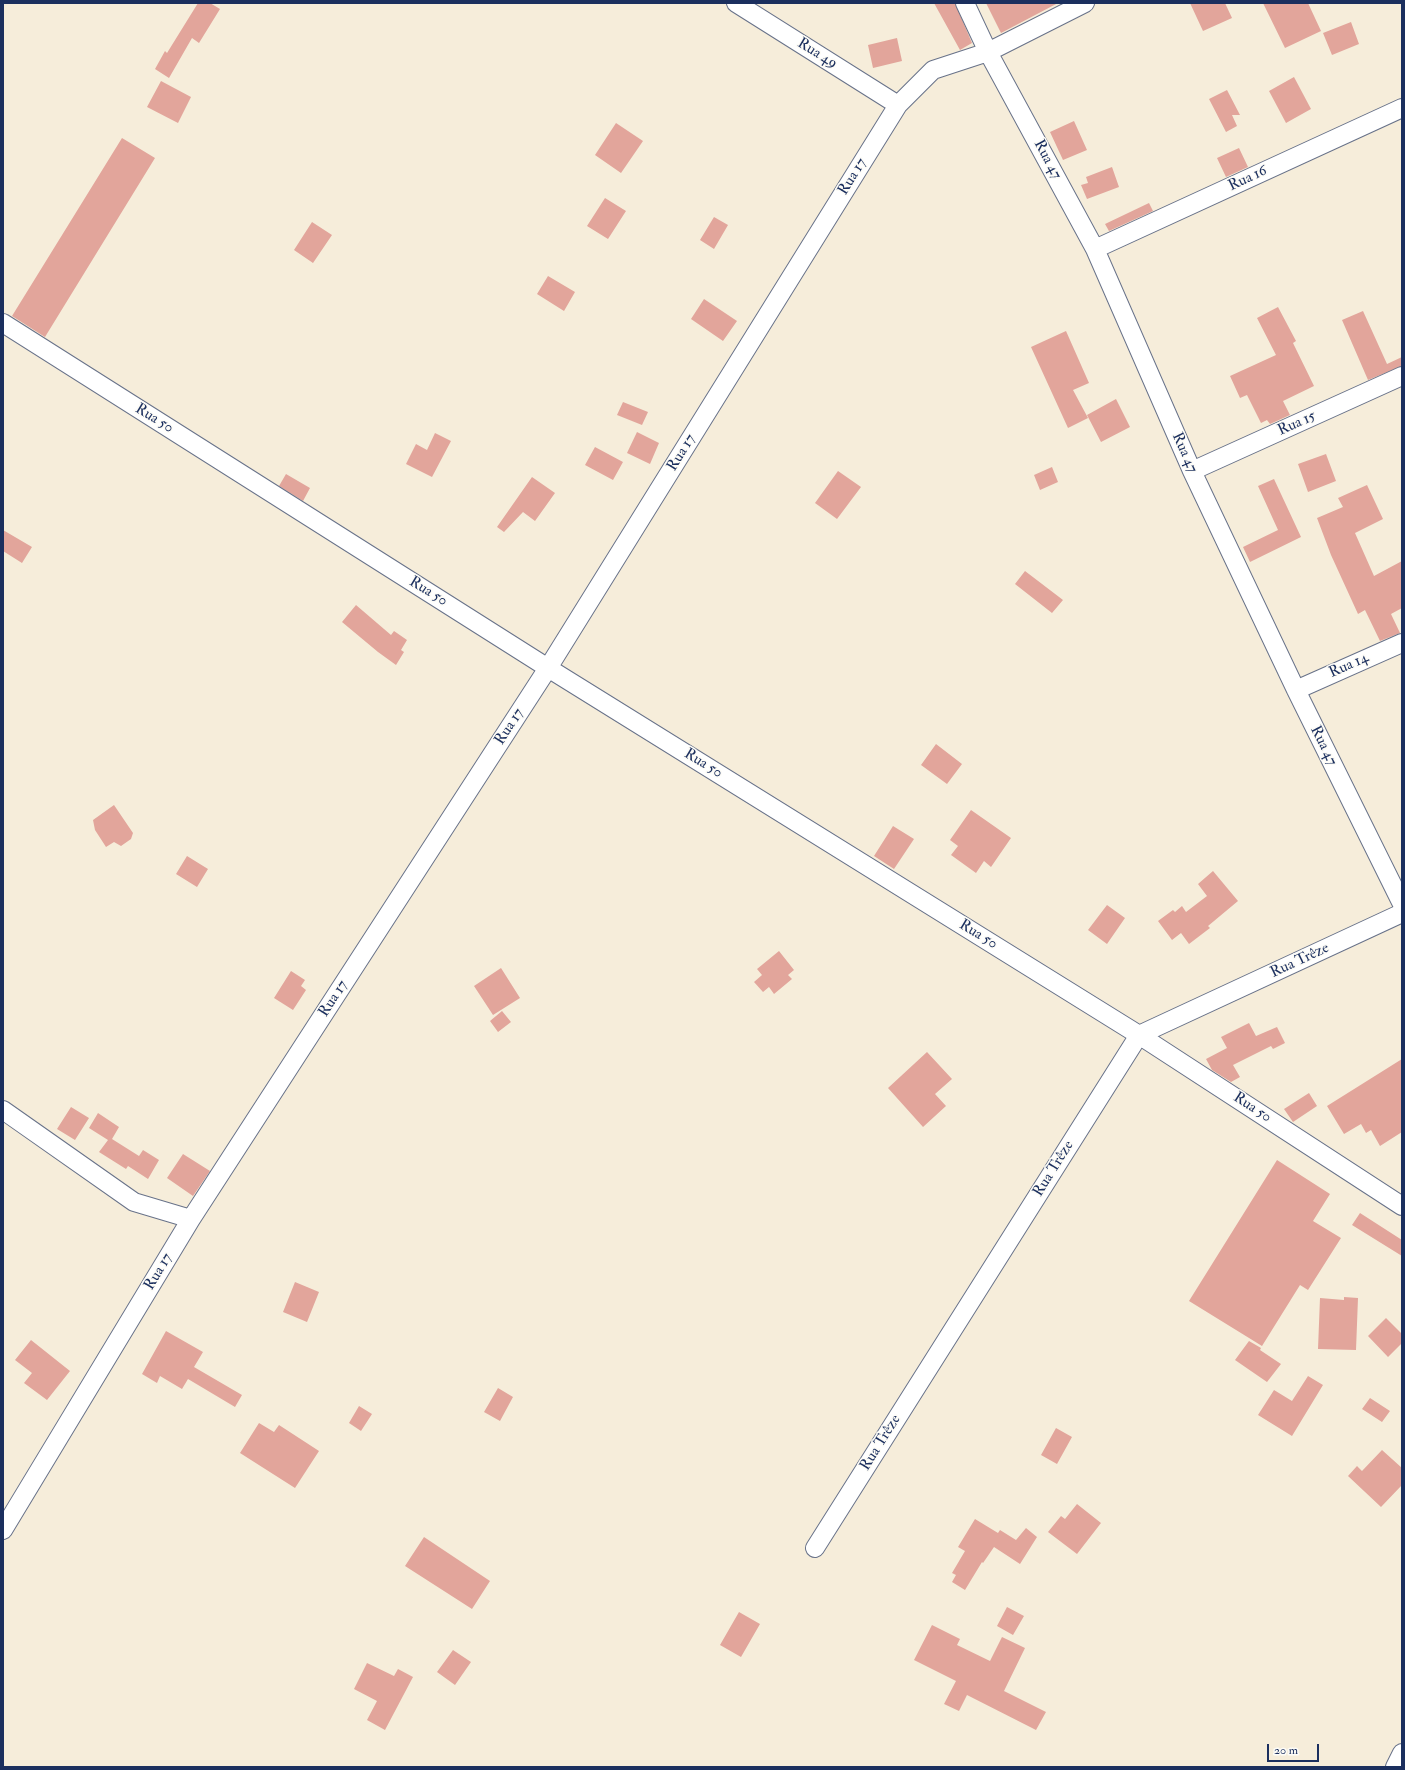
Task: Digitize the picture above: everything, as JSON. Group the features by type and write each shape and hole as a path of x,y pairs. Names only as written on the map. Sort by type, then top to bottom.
{"street":[{"name":"Rua 49","path":"736,3 898,105"},
{"name":"Rua 47","path":"965,3 988,52 1095,249 1192,471 1296,690 1402,904"},
{"name":"Rua 17","path":"3,1530 191,1219 548,668 898,105 933,70 988,52 1085,3"},
{"name":"Rua 16","path":"1095,249 1402,108"},
{"name":"Rua 50","path":"3,323 548,668 1139,1035 1402,1206"},
{"name":"Rua 15","path":"1192,471 1402,376"},
{"name":"Rua 14","path":"1296,690 1402,643"},
{"name":"Rua Trêze","path":"815,1548 1139,1035 1402,913"},
{"path":"3,1110 134,1202 191,1219"},
{"path":"1395,1767 1402,1753"}],"building":[{"path":"198,3 210,3 220,9 199,43 192,38 169,78 155,69 165,51 167,53"},
{"path":"934,3 955,3 972,43 960,50"},
{"path":"986,3 1058,3 1001,33"},
{"path":"1190,3 1225,3 1232,18 1203,31"},
{"path":"1263,3 1308,3 1321,31 1285,48"},
{"path":"1351,22 1359,44 1332,55 1323,33"},
{"path":"897,38 902,61 873,68 868,45"},
{"path":"1294,77 1311,109 1286,123 1269,91"},
{"path":"161,81 191,97 178,123 147,107"},
{"path":"1227,90 1240,115 1232,115 1237,126 1226,132 1209,99"},
{"path":"1074,121 1087,150 1063,160 1050,132"},
{"path":"616,123 643,141 621,173 595,155"},
{"path":"122,138 155,158 45,337 12,316"},
{"path":"1239,148 1248,167 1226,177 1217,158"},
{"path":"1112,167 1119,187 1087,199 1081,185 1088,183 1086,177"},
{"path":"605,198 626,211 608,239 587,226"},
{"path":"1149,203 1153,211 1109,231 1105,224"},
{"path":"714,217 728,225 714,249 700,240"},
{"path":"312,222 332,235 313,263 294,250"},
{"path":"548,276 575,292 564,311 537,294"},
{"path":"704,299 737,321 723,341 691,319"},
{"path":"1278,307 1296,341 1293,343 1314,386 1283,401 1290,415 1270,424 1267,420 1261,423 1247,395 1240,398 1230,376 1276,355 1257,318"},
{"path":"1363,311 1387,364 1402,357 1402,366 1368,380 1342,320"},
{"path":"1066,331 1089,383 1073,390 1088,418 1068,428 1031,347"},
{"path":"1116,399 1130,427 1101,442 1087,415"},
{"path":"623,402 648,412 642,425 617,415"},
{"path":"637,432 659,443 650,464 627,453"},
{"path":"435,433 451,441 432,477 406,464 416,444 427,450"},
{"path":"595,447 623,462 613,480 585,465"},
{"path":"1326,454 1336,481 1308,492 1298,464"},
{"path":"1052,467 1058,482 1040,490 1034,475"},
{"path":"838,471 861,487 837,519 815,503"},
{"path":"286,474 310,488 303,501 279,486"},
{"path":"532,477 555,493 535,521 523,512 504,532 497,527"},
{"path":"1274,479 1301,537 1250,562 1243,547 1278,530 1258,486"},
{"path":"1367,485 1383,519 1355,533 1374,576 1402,561 1402,608 1391,614 1400,633 1380,641 1365,610 1358,614 1331,555 1317,518 1343,507 1338,498"},
{"path":"3,530 32,547 22,563 3,551"},
{"path":"1025,571 1063,600 1052,613 1015,584"},
{"path":"356,605 391,635 394,631 407,640 401,650 404,652 396,665 342,622"},
{"path":"936,744 962,764 947,784 921,765"},
{"path":"114,805 133,833 131,839 121,846 114,842 106,847 95,830 93,820"},
{"path":"971,810 1011,838 991,867 984,861 976,873 951,855 958,846 950,840"},
{"path":"893,826 914,839 894,869 874,856"},
{"path":"187,856 208,869 197,887 176,874"},
{"path":"1213,871 1238,901 1208,926 1210,928 1189,944 1181,933 1172,940 1158,921 1173,910 1175,912 1182,906 1186,912 1207,896 1198,884"},
{"path":"1107,905 1125,918 1107,944 1088,930"},
{"path":"779,951 794,970 788,975 792,979 774,994 769,987 763,992 754,982 762,975 757,969"},
{"path":"501,968 520,998 493,1015 474,986"},
{"path":"291,971 305,980 301,986 306,990 293,1010 274,998"},
{"path":"502,1011 511,1022 498,1032 490,1021"},
{"path":"1249,1023 1256,1036 1277,1027 1285,1043 1273,1049 1271,1046 1233,1065 1240,1077 1231,1082 1212,1070 1206,1059 1227,1048 1221,1037"},
{"path":"927,1052 952,1079 935,1094 946,1106 923,1127 888,1088"},
{"path":"1402,1059 1402,1132 1380,1146 1371,1130 1366,1133 1361,1124 1344,1134 1327,1106"},
{"path":"1309,1093 1317,1106 1293,1122 1284,1109"},
{"path":"71,1107 89,1118 75,1140 57,1129"},
{"path":"98,1113 119,1127 112,1139 139,1156 143,1150 159,1160 148,1179 128,1166 126,1169 99,1152 108,1140 89,1128"},
{"path":"183,1154 210,1171 193,1196 167,1178"},
{"path":"1277,1160 1330,1194 1313,1221 1341,1238 1308,1290 1300,1285 1262,1346 1189,1301"},
{"path":"1360,1213 1402,1240 1402,1256 1352,1225"},
{"path":"295,1282 319,1292 307,1322 283,1312"},
{"path":"1344,1297 1358,1298 1356,1350 1318,1349 1320,1298 1344,1300"},
{"path":"1386,1318 1402,1334 1402,1343 1388,1357 1368,1336"},
{"path":"166,1331 203,1352 194,1367 242,1395 235,1407 188,1379 182,1389 160,1376 157,1383 142,1374"},
{"path":"31,1340 70,1371 47,1400 24,1383 32,1373 15,1360"},
{"path":"1249,1341 1261,1348 1260,1350 1281,1364 1267,1382 1235,1360"},
{"path":"1308,1376 1323,1385 1292,1436 1258,1415 1274,1390 1292,1401"},
{"path":"498,1388 513,1397 500,1421 484,1412"},
{"path":"1370,1398 1390,1411 1382,1422 1362,1409"},
{"path":"359,1406 372,1414 361,1431 349,1423"},
{"path":"259,1423 274,1432 279,1425 319,1451 295,1488 240,1453"},
{"path":"1056,1428 1072,1437 1057,1464 1041,1455"},
{"path":"1382,1450 1402,1468 1402,1485 1381,1507 1348,1476 1357,1466 1362,1471"},
{"path":"1077,1504 1101,1523 1077,1554 1048,1532 1061,1516 1065,1519"},
{"path":"975,1519 998,1533 1000,1530 1016,1540 1026,1528 1037,1537 1020,1564 994,1547 983,1563 982,1562 965,1590 952,1582 956,1575 952,1573 965,1551 958,1547"},
{"path":"424,1537 490,1581 472,1609 405,1566"},
{"path":"1007,1607 1024,1616 1013,1635 997,1626"},
{"path":"739,1612 760,1624 741,1657 720,1645"},
{"path":"932,1625 960,1639 957,1645 990,1661 1002,1637 1025,1648 1004,1691 1046,1712 1036,1730 967,1695 959,1711 944,1704 956,1681 914,1660"},
{"path":"453,1650 471,1662 455,1685 437,1672"},
{"path":"367,1663 394,1676 398,1669 413,1677 385,1730 367,1720 377,1701 354,1689"}]}
